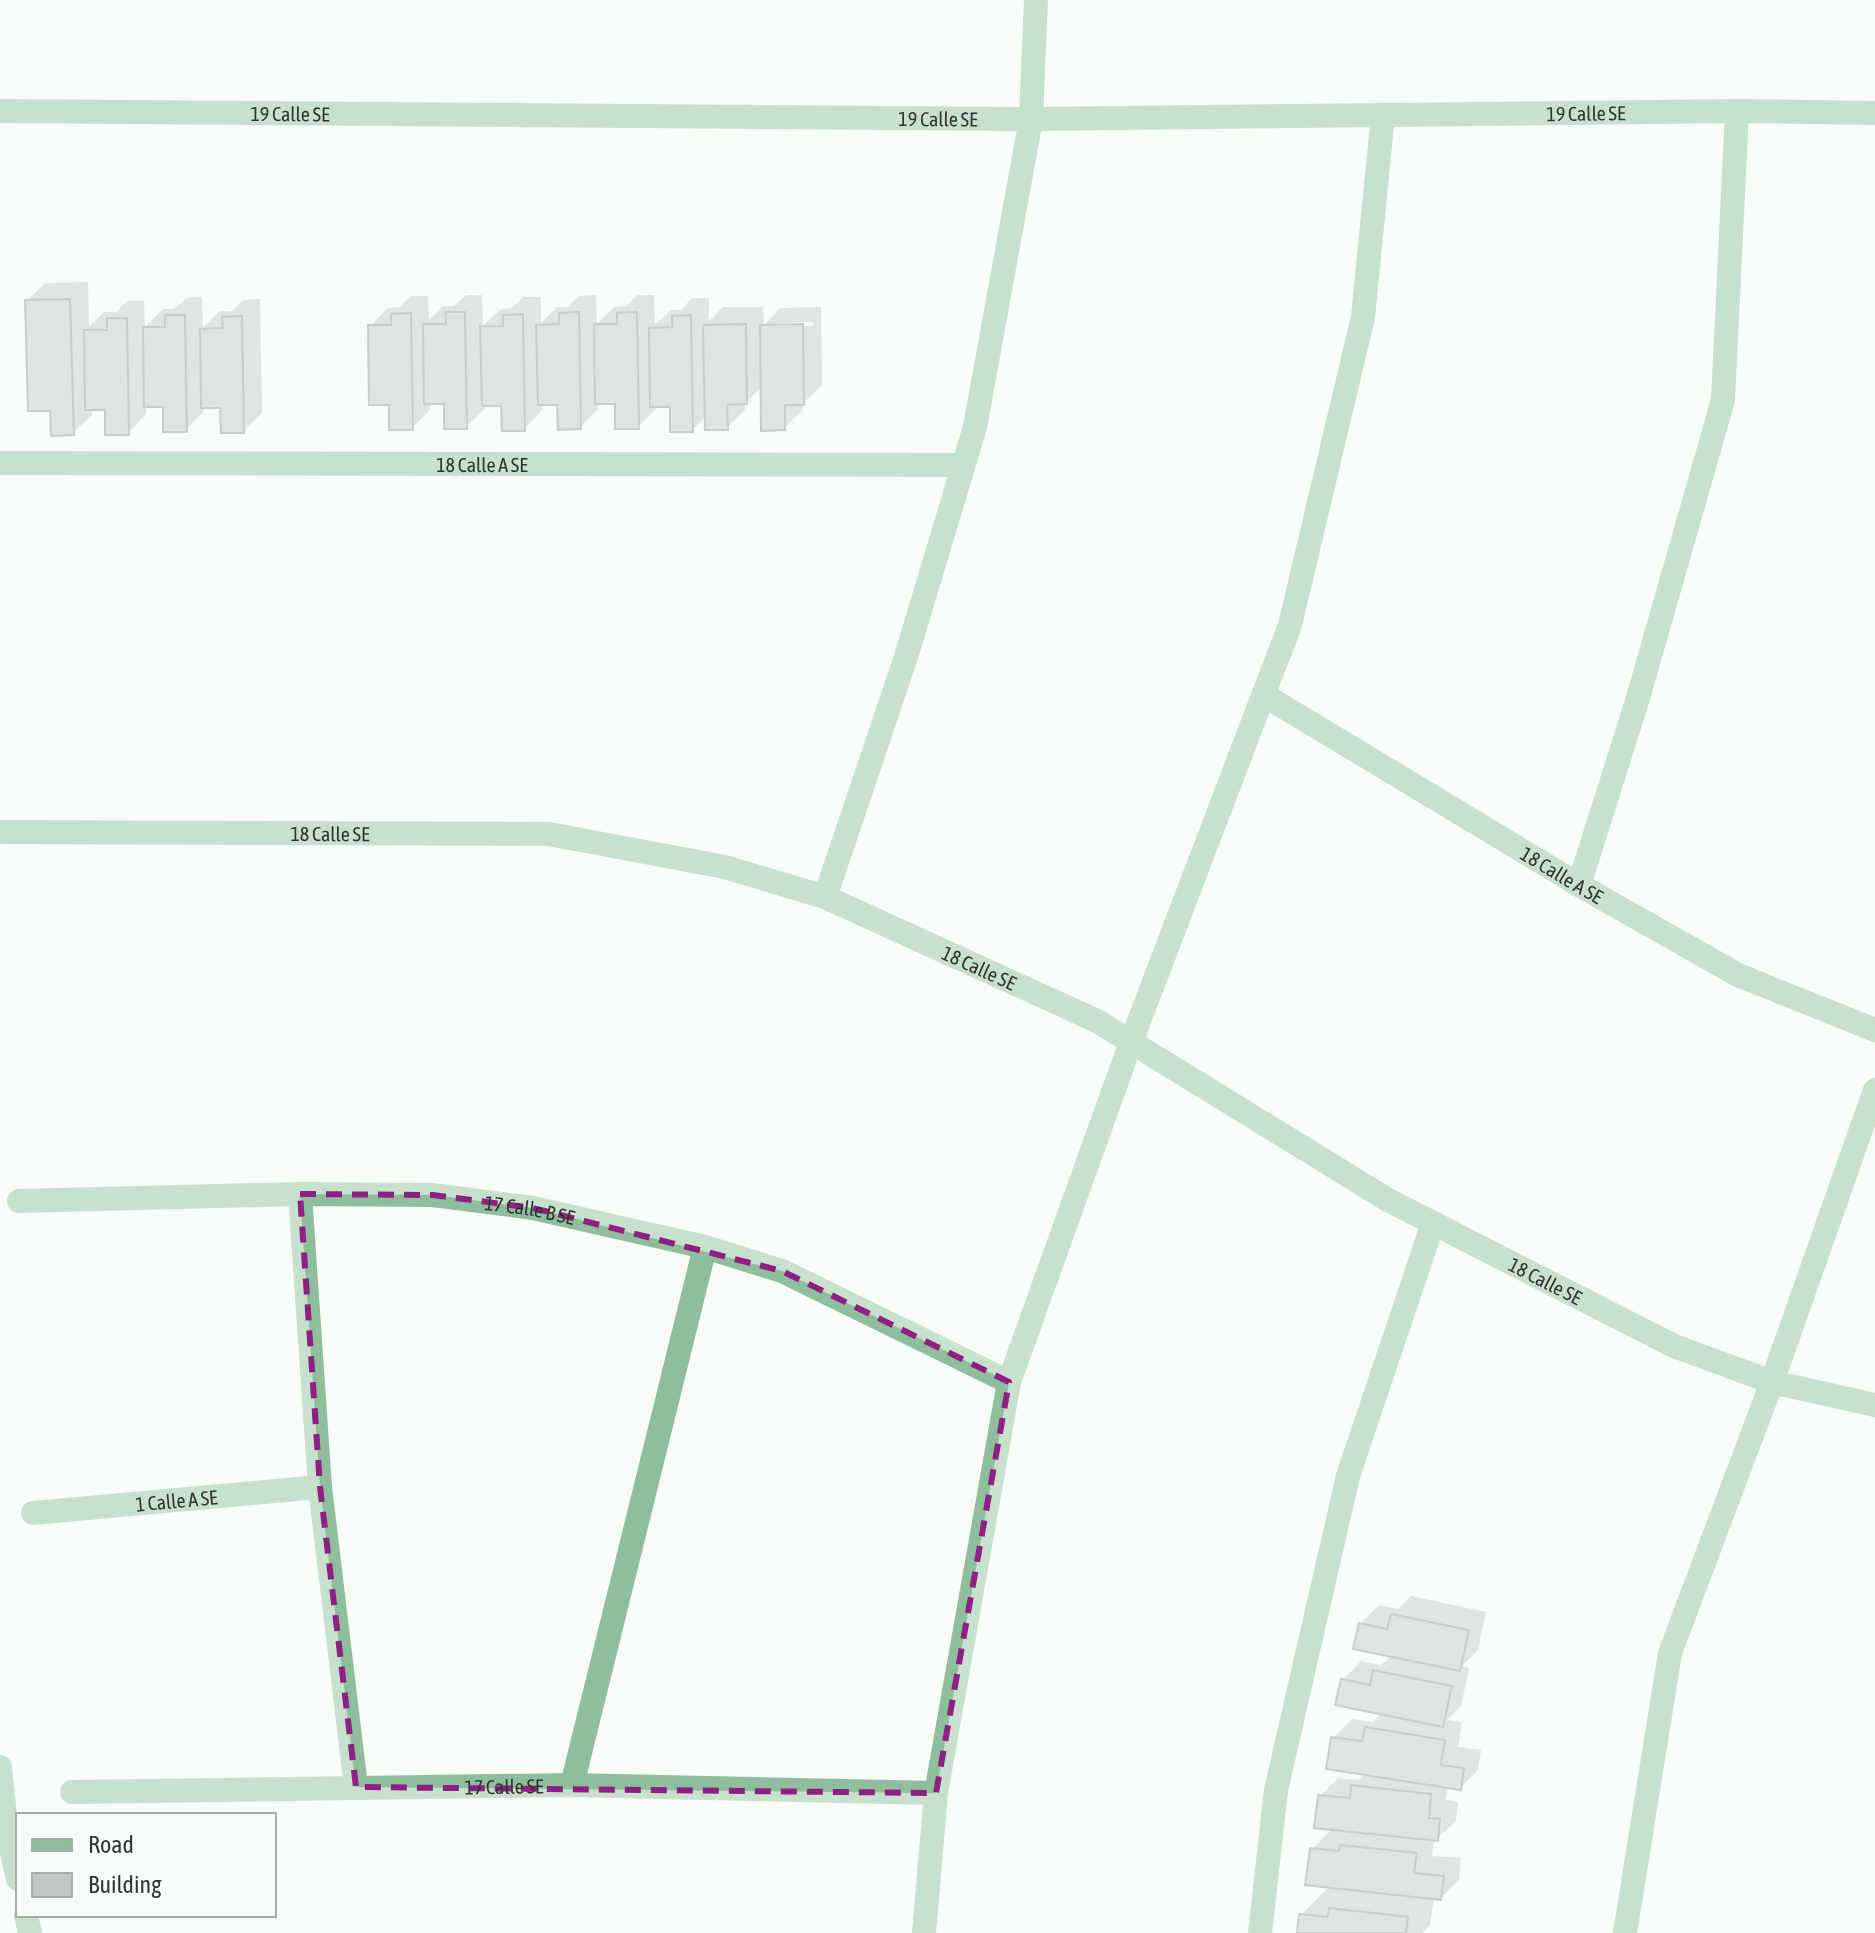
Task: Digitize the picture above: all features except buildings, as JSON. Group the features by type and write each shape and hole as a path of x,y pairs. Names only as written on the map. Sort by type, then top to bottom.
{"street":[{"path":"825,897 906,657 975,427 1031,119 1036,0"},
{"name":"19 Calle SE","path":"0,111 1031,119 1737,111 1875,113"},
{"path":"1579,885 1638,698 1723,400 1737,111"},
{"path":"924,1933 936,1793 1009,1382 1131,1042 1290,625 1363,317 1383,115"},
{"name":"18 Calle A SE","path":"0,463 963,465"},
{"name":"18 Calle A SE","path":"1264,695 1579,885 1738,975 1875,1030"},
{"name":"18 Calle SE","path":"0,832 549,834 725,867 825,897 1097,1021 1388,1200 1674,1346 1772,1382 1875,1405"},
{"path":"1625,1933 1670,1653 1772,1382 1875,1090"},
{"path":"300,1194 320,1487 356,1787"},
{"name":"17 Calle B SE","path":"19,1201 300,1194 433,1195 533,1208 705,1247 782,1271 1009,1382"},
{"path":"1260,1933 1276,1790 1348,1476 1433,1223"},
{"path":"572,1785 705,1247"},
{"name":"1 Calle A SE","path":"33,1513 320,1487"},
{"path":"0,1767 6,1825 16,1870"},
{"name":"17 Calle SE","path":"72,1792 572,1785 936,1793"}],"highlighted area":[{"path":"300,1194 433,1195 533,1208 782,1271 1009,1382 936,1793 356,1787 320,1487"}]}
